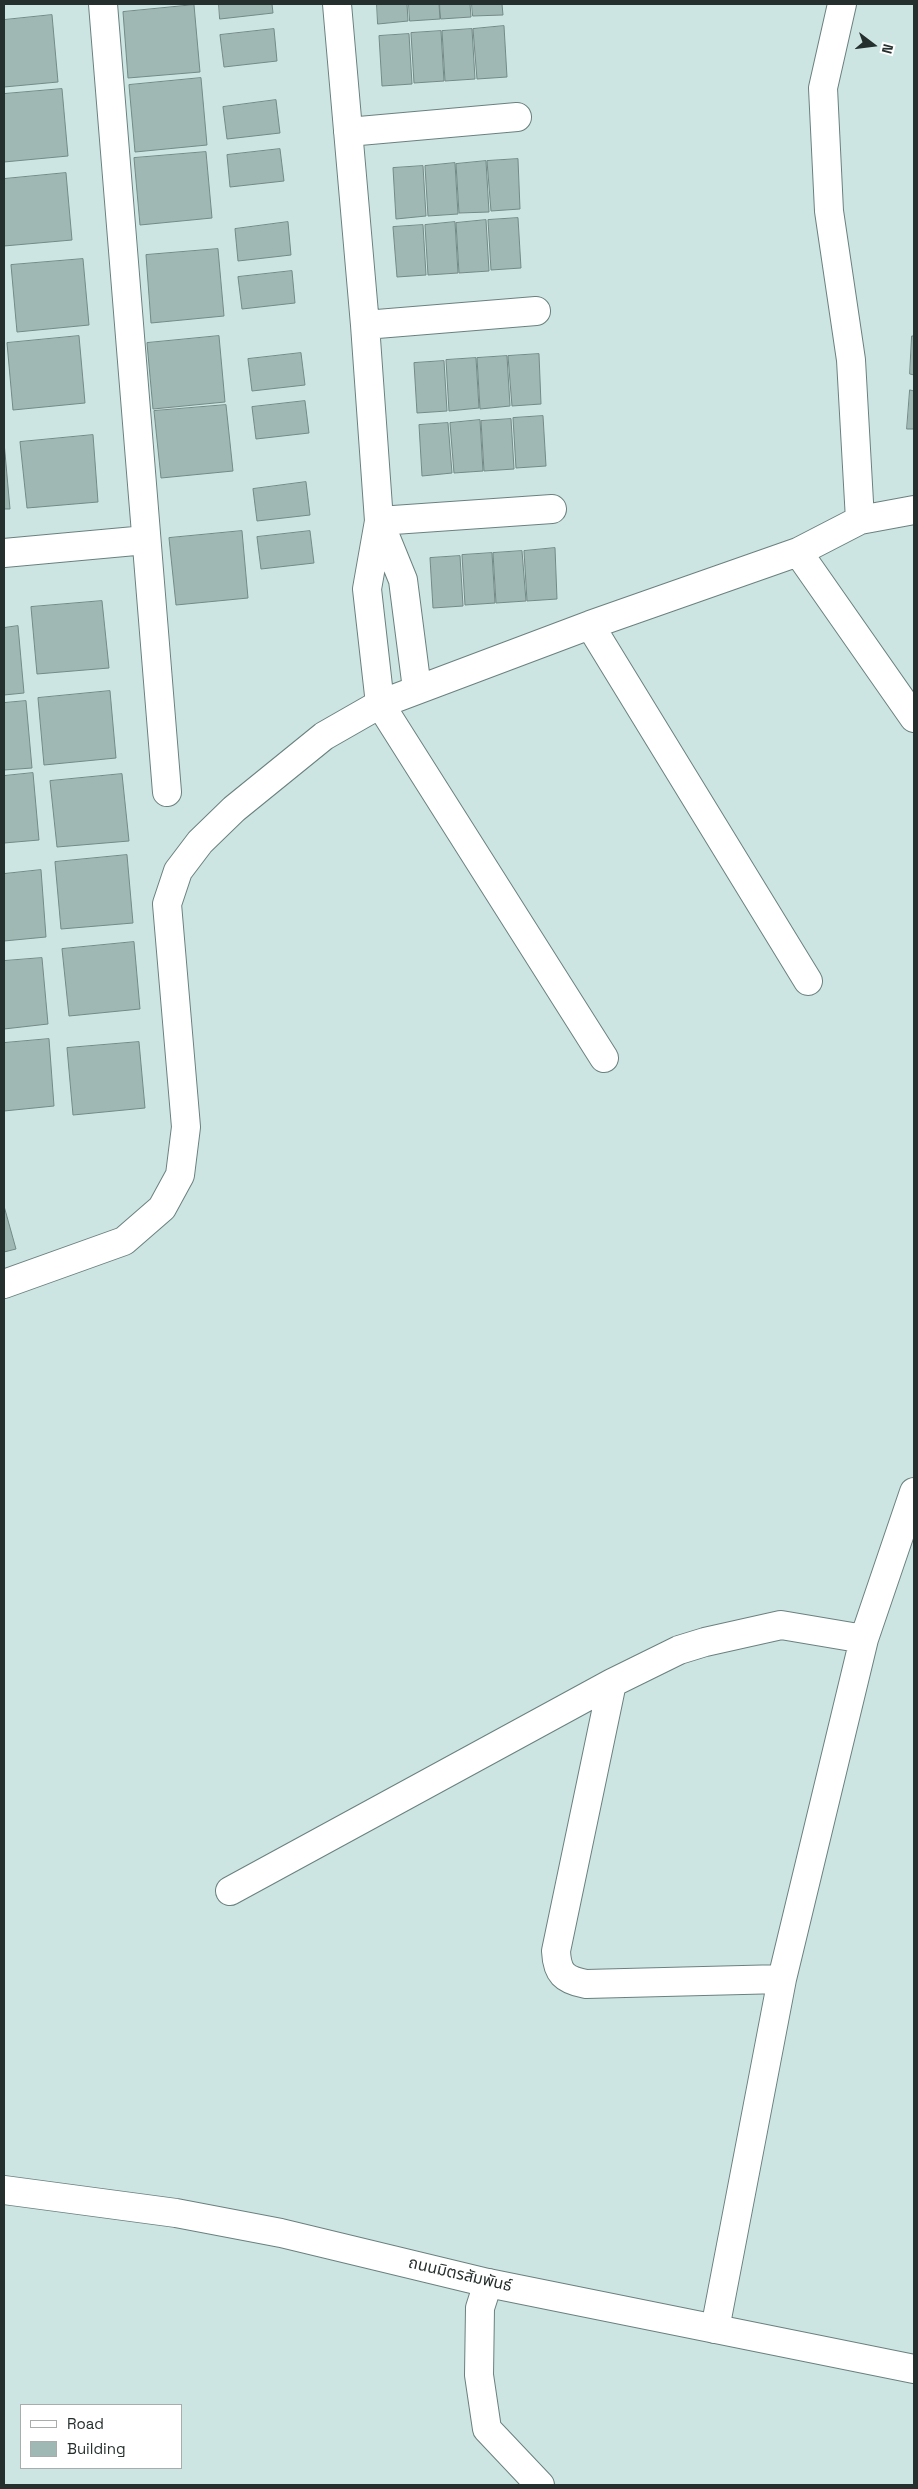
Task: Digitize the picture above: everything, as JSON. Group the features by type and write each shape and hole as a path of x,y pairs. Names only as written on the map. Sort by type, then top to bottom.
{"street":[{"path":"103,4 167,792"},
{"path":"337,4 366,325 379,521 367,589 380,704 604,1058"},
{"path":"842,4 823,88 829,211 852,360 860,520"},
{"path":"348,132 517,117"},
{"path":"366,325 536,312"},
{"path":"379,521 552,509"},
{"path":"4,1284 124,1241 162,1208 180,1175 186,1127 167,904 178,871 200,842 234,809 324,736 380,704 590,625 798,552 860,520 914,510"},
{"path":"379,521 402,580 417,690"},
{"path":"4,553 146,540"},
{"path":"798,552 914,718"},
{"path":"590,625 808,981"},
{"path":"715,2329 782,1979 864,1639 914,1492"},
{"path":"230,1891 612,1684 679,1650 781,1625 864,1639"},
{"path":"612,1684 556,1951 559,1971 563,1977 574,1982 586,1984 782,1979"},
{"name":"ถนนมิตรสัมพันธ์","path":"4,2190 176,2213 281,2233 488,2283 914,2370"},
{"path":"488,2283 480,2308 479,2376 487,2429 540,2485"}],"building":[{"path":"219,4 272,4 273,13 220,19"},
{"path":"377,4 407,4 408,21 378,24"},
{"path":"409,4 439,4 440,19 410,21"},
{"path":"440,4 470,4 471,17 441,19"},
{"path":"472,4 502,4 503,15 473,16"},
{"path":"194,5 200,72 128,78 123,12"},
{"path":"52,15 58,82 4,87 4,20"},
{"path":"504,26 507,77 477,79 473,29"},
{"path":"274,29 277,61 224,67 220,35"},
{"path":"472,29 475,79 445,81 442,31"},
{"path":"441,31 444,81 414,83 411,33"},
{"path":"409,34 412,84 382,86 379,36"},
{"path":"201,78 207,145 135,152 129,85"},
{"path":"62,89 68,156 4,162 4,94"},
{"path":"276,100 280,133 227,139 223,107"},
{"path":"280,149 284,181 230,187 227,155"},
{"path":"206,152 212,218 140,225 134,158"},
{"path":"518,159 520,209 491,211 487,161"},
{"path":"486,161 489,212 459,213 456,164"},
{"path":"455,163 458,214 428,216 425,166"},
{"path":"423,166 426,216 396,219 393,168"},
{"path":"66,173 72,240 4,246 4,179"},
{"path":"518,218 521,268 491,270 488,220"},
{"path":"486,220 489,271 459,273 456,223"},
{"path":"288,222 291,255 238,261 235,229"},
{"path":"455,222 458,273 428,275 425,225"},
{"path":"423,225 426,275 397,277 393,227"},
{"path":"218,249 224,316 151,323 146,255"},
{"path":"83,259 89,325 17,332 11,265"},
{"path":"292,271 295,303 242,309 238,277"},
{"path":"79,336 85,403 13,410 7,343"},
{"path":"219,336 225,402 153,409 147,343"},
{"path":"912,336 914,336 914,375 910,374"},
{"path":"301,353 305,385 252,391 248,359"},
{"path":"539,354 541,404 512,406 508,356"},
{"path":"507,356 510,406 480,409 477,358"},
{"path":"476,358 479,408 449,411 446,360"},
{"path":"444,361 447,411 417,413 414,363"},
{"path":"910,390 914,391 914,429 907,429"},
{"path":"305,401 309,433 256,439 252,407"},
{"path":"226,405 233,471 161,478 154,411"},
{"path":"543,416 546,466 516,468 513,418"},
{"path":"511,419 514,469 484,471 481,421"},
{"path":"480,420 483,471 454,473 450,423"},
{"path":"448,423 452,473 422,476 419,425"},
{"path":"93,435 98,502 27,508 20,442"},
{"path":"4,442 10,509 4,509"},
{"path":"306,482 310,515 257,521 253,489"},
{"path":"242,531 248,598 176,605 169,538"},
{"path":"310,531 314,563 261,569 257,537"},
{"path":"555,548 557,599 527,601 524,551"},
{"path":"522,551 526,601 496,603 493,553"},
{"path":"492,553 495,603 465,605 462,555"},
{"path":"460,556 463,606 433,608 430,558"},
{"path":"102,601 109,668 37,674 31,607"},
{"path":"18,626 24,693 4,695 4,628"},
{"path":"110,691 116,758 44,765 38,698"},
{"path":"26,701 32,768 4,770 4,703"},
{"path":"33,773 39,840 4,843 4,776"},
{"path":"122,774 129,841 57,847 50,781"},
{"path":"127,855 133,923 61,929 55,862"},
{"path":"41,870 46,937 4,941 4,874"},
{"path":"134,942 140,1009 69,1016 62,949"},
{"path":"42,958 48,1024 4,1029 4,961"},
{"path":"49,1039 54,1106 4,1111 4,1043"},
{"path":"139,1042 145,1108 73,1115 67,1048"},
{"path":"4,1206 16,1249 4,1252"}]}
